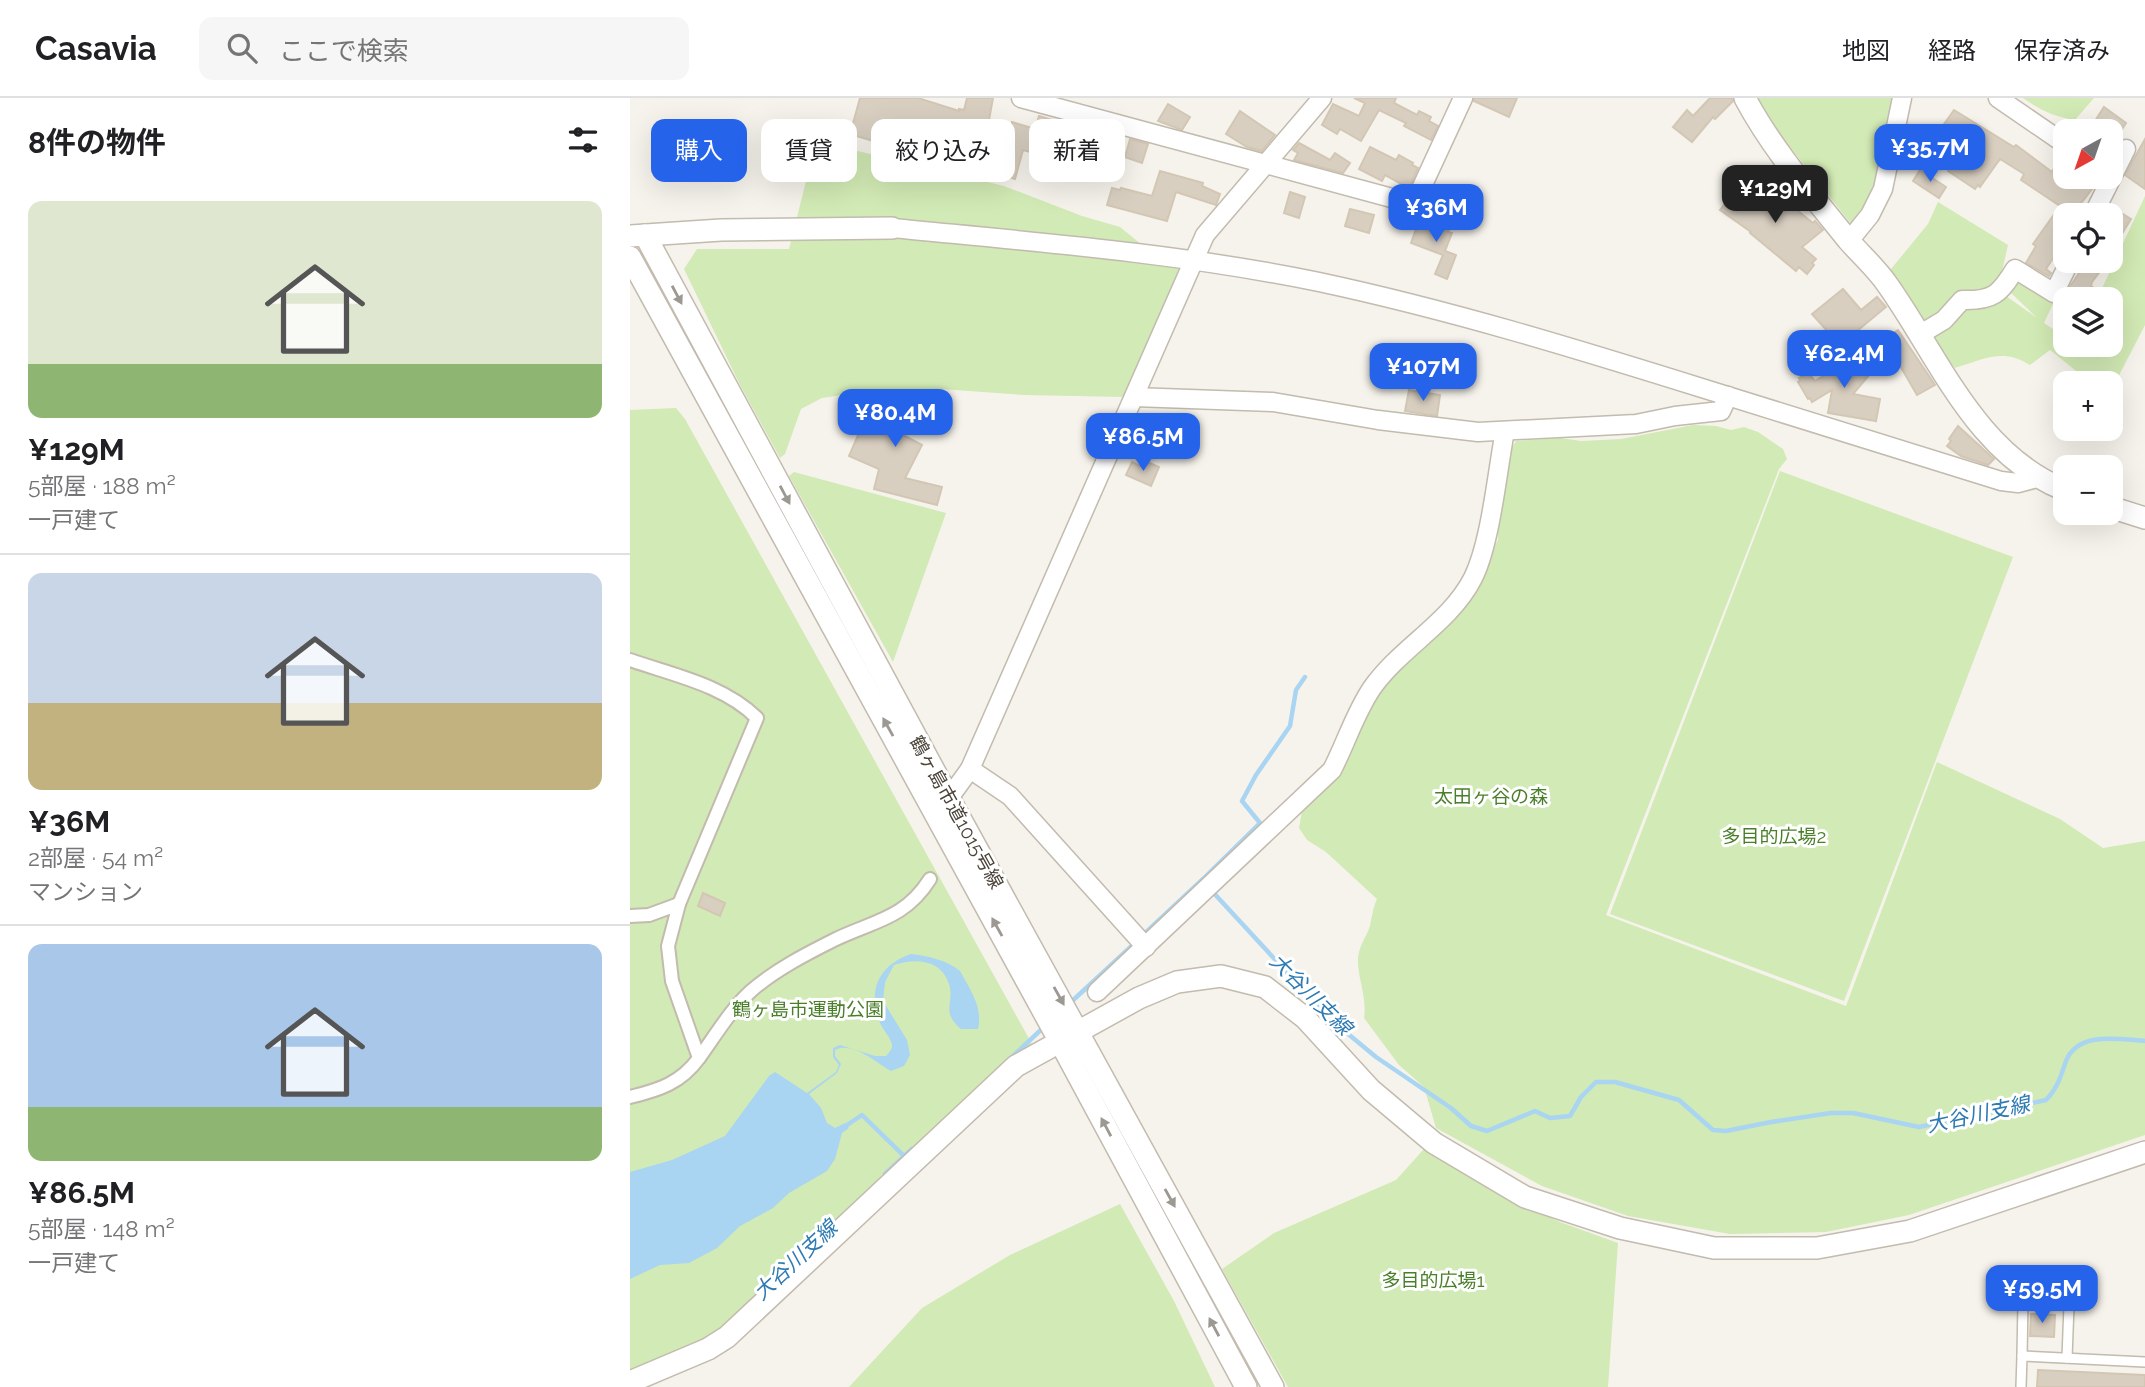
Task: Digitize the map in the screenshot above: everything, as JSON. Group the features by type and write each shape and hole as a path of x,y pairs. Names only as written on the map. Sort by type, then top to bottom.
{"street":[{"path":"949,798 970,769 1205,235 1322,98"},
{"path":"1031,99 1414,204 1463,98"},
{"path":"1745,98 1771,141 1849,241 1886,283 1967,408 1996,443 2019,465 2037,478 2053,485"},
{"path":"1849,241 1874,209 1883,190 1902,98"},
{"path":"1998,98 2053,136"},
{"path":"2123,154 2126,149"},
{"path":"637,236 786,228 892,228 1194,260 1316,282 1416,304 1519,331 2001,481 2018,483 2037,478"},
{"name":"鶴ヶ島市道1015号線","path":"637,236 1273,1387"},
{"name":"鶴ヶ島市道1015号線","path":"630,257 1246,1387"},
{"path":"1919,335 1944,320 1962,300 1983,301 2002,290 2015,270 2054,293 2064,273"},
{"path":"1134,397 1273,402 1378,420 1478,432 1636,424 1721,411 1728,396"},
{"path":"1097,992 1332,770 1372,687 1457,603 1474,577 1486,537 1504,431"},
{"path":"2123,511 2145,518"},
{"path":"630,660 720,691 745,706 757,718 679,904 668,946 672,981 699,1058"},
{"path":"970,769 1010,796 1146,947"},
{"path":"630,1097 651,1092 686,1075 752,990 835,940 898,913 919,896 930,878"},
{"path":"630,916 649,915 679,904"},
{"path":"630,1382 708,1349 727,1337 1016,1066 1139,998 1177,982 1221,976 1265,988 1305,1018 1371,1090 1434,1143 1525,1197 1620,1228 1714,1248 1817,1248 1910,1231 2145,1152"}],"lane":[{"path":"2021,1387 2023,1301 2069,1305 2067,1359"},
{"path":"2022,1356 2145,1362"}],"green space":[{"path":"1758,98 1893,98 1884,149 1875,179 1852,225 1782,137"},
{"path":"2023,98 2094,98 2076,119 2060,117"},
{"path":"857,151 871,154 871,182 987,182 1004,186 1082,216 1120,227 1142,245 1182,261 1125,397 1024,395 941,389 870,391 822,398 801,409 785,454 780,458 740,385 684,269 697,249 789,249 806,182 857,182"},
{"path":"2145,196 2145,325 2121,371 2076,371 2059,357 2123,357 2123,287 2103,287 2109,273 2123,273 2123,243"},
{"path":"1938,202 2008,245 2000,280 1987,293 1951,307 1925,323 1892,282 1891,269 1928,224"},
{"path":"2018,279 2053,299 2044,323 2053,329 2053,352 2050,350 2030,365 2002,356 1955,368 1932,334 1961,309 1972,306 1982,308 2006,296 2037,318 2010,292"},
{"name":"鶴ヶ島市運動公園","path":"676,408 685,419 1032,1044 712,1344 630,1382 630,410"},
{"name":"太田ヶ谷の森","path":"1693,425 1731,430 1744,427 1758,432 1783,449 1787,459 1779,469 1606,915 1846,1006 1937,762 2060,819 2103,848 2145,841 2145,1135 1909,1215 1826,1232 1730,1234 1628,1216 1542,1186 1436,1128 1424,1087 1399,1065 1364,1018 1358,958 1377,899 1326,852 1307,840 1299,828 1302,811 1327,786 1372,693 1473,587 1498,540 1498,518 1508,454 1516,441 1561,438 1581,441 1621,439"},
{"name":"多目的広場2","path":"1780,471 2013,557 1844,1001 1610,914"},
{"path":"794,472 946,513 893,662 789,476"},
{"name":"多目的広場1","path":"1424,1149 1494,1192 1560,1222 1618,1243 1608,1387 1288,1387 1222,1269 1274,1233 1396,1180"},
{"path":"1120,1204 1174,1301 1215,1387 849,1387 922,1308 1010,1255"}],"water":[{"path":"911,954 943,961 960,971 977,1006 978,1029 961,1029 955,1023 950,1012 949,984 934,965 919,961 894,965 885,982 883,1001 907,1040 910,1055 904,1066 891,1071 849,1048 835,1050 835,1056 841,1064 837,1073 809,1094 821,1108 827,1123 835,1128 845,1123 849,1128 842,1133 835,1159 827,1171 789,1193 773,1208 740,1226 717,1248 689,1263 660,1265 630,1279 630,1172 672,1160 725,1136 769,1076 775,1072 807,1093 836,1072 839,1065 833,1057 833,1048 840,1045 875,1056 886,1056 892,1044 876,1011 876,990 884,972 900,959"}],"building":[{"path":"860,98 918,98 959,111 964,110 967,98 993,98 989,119 871,119 871,140 857,136 857,119 854,119"},
{"path":"1354,98 1396,98 1394,103 1417,115 1419,111 1431,117 1429,121 1438,126 1431,140 1404,126 1406,123 1379,110 1361,141 1340,129 1337,134 1322,125 1333,104 1359,116 1365,103"},
{"path":"1474,98 1517,98 1509,117 1474,101"},
{"path":"1710,98 1732,98 1733,101 1715,119 1713,117 1692,142 1673,127 1687,110 1693,116"},
{"path":"1168,104 1190,117 1182,130 1158,121"},
{"path":"2104,107 2120,119 2096,119"},
{"path":"1954,110 2014,147 2016,145 2052,172 2053,170 2053,189 2092,189 2081,203 2056,203 2021,180 2024,174 2000,159 1980,187 1978,185 1975,189 1948,171 1967,144 1942,127"},
{"path":"1240,111 1275,135 1262,151 1247,147 1226,134"},
{"path":"1015,123 1029,127 1029,152 1023,150 1015,179"},
{"path":"1130,139 1148,144 1142,163 1125,157"},
{"path":"2145,139 2145,189 2125,175"},
{"path":"1299,143 1330,160 1335,153 1350,163 1343,173 1294,160 1298,153 1293,150"},
{"path":"1370,147 1396,160 1399,155 1418,168 1409,188 1385,175 1382,181 1359,169"},
{"path":"1920,170 1946,187 1939,198 1913,181"},
{"path":"1160,171 1203,183 1202,186 1220,194 1216,205 1176,192 1167,221 1107,205 1112,188 1152,196"},
{"path":"1742,185 1760,198 1768,187 1813,223 1815,221 1823,230 1802,247 1816,259 1807,274 1799,267 1796,271 1751,232 1720,210"},
{"path":"1290,192 1305,197 1299,218 1284,213"},
{"path":"1350,209 1374,215 1369,233 1345,226"},
{"path":"2123,214 2131,219 2123,232"},
{"path":"2053,216 2053,258 2046,269 2051,273 2049,276 2026,263 2036,246 2033,244"},
{"path":"1419,221 1435,227 1437,222 1450,227 1448,232 1452,233 1445,251 1456,255 1447,279 1435,274 1443,255 1411,243"},
{"path":"2079,273 2099,273 2092,282 2092,287 2070,287"},
{"path":"1843,289 1861,310 1877,297 1886,307 1840,345 1812,314"},
{"path":"1898,330 1935,385 1917,395 1895,357 1890,360 1879,342"},
{"path":"1859,354 1875,368 1853,394 1880,399 1876,421 1828,413 1832,390 1812,402 1798,382 1799,378 1808,373 1815,381"},
{"path":"1409,390 1440,395 1437,416 1405,411"},
{"path":"875,396 908,410 907,397 936,396 937,416 869,417 922,445 905,478 942,487 937,505 874,489 879,469 849,456"},
{"path":"1958,426 1994,459 1988,465 1961,456 1947,446"},
{"path":"1145,461 1159,467 1151,486 1126,475 1132,462 1142,467"},
{"path":"703,893 725,903 720,916 698,906"},
{"path":"2031,1314 2055,1315 2054,1337 2030,1336"},
{"path":"2038,1370 2145,1375 2145,1387 2037,1387"}],"waterway":[{"path":"1202,880 1260,823 1242,801 1256,775 1290,726 1296,690 1305,677"},
{"name":"大谷川支線","path":"1142,936 1202,880 1204,883"},
{"name":"大谷川支線","path":"1210,889 1330,1019 1376,1057 1451,1108 1471,1126 1487,1131 1535,1111 1550,1118 1570,1116 1581,1097 1596,1082 1615,1082 1679,1100 1713,1130 1726,1131 1831,1113 1853,1113 1919,1127 2046,1100 2056,1087 2072,1051 2080,1045 2100,1039 2145,1041"},
{"name":"大谷川支線","path":"1070,1003 1136,942"},
{"name":"大谷川支線","path":"1011,1058 1046,1025"},
{"path":"847,1125 862,1115 904,1156"},
{"name":"大谷川支線","path":"885,1174 912,1149"}]}
